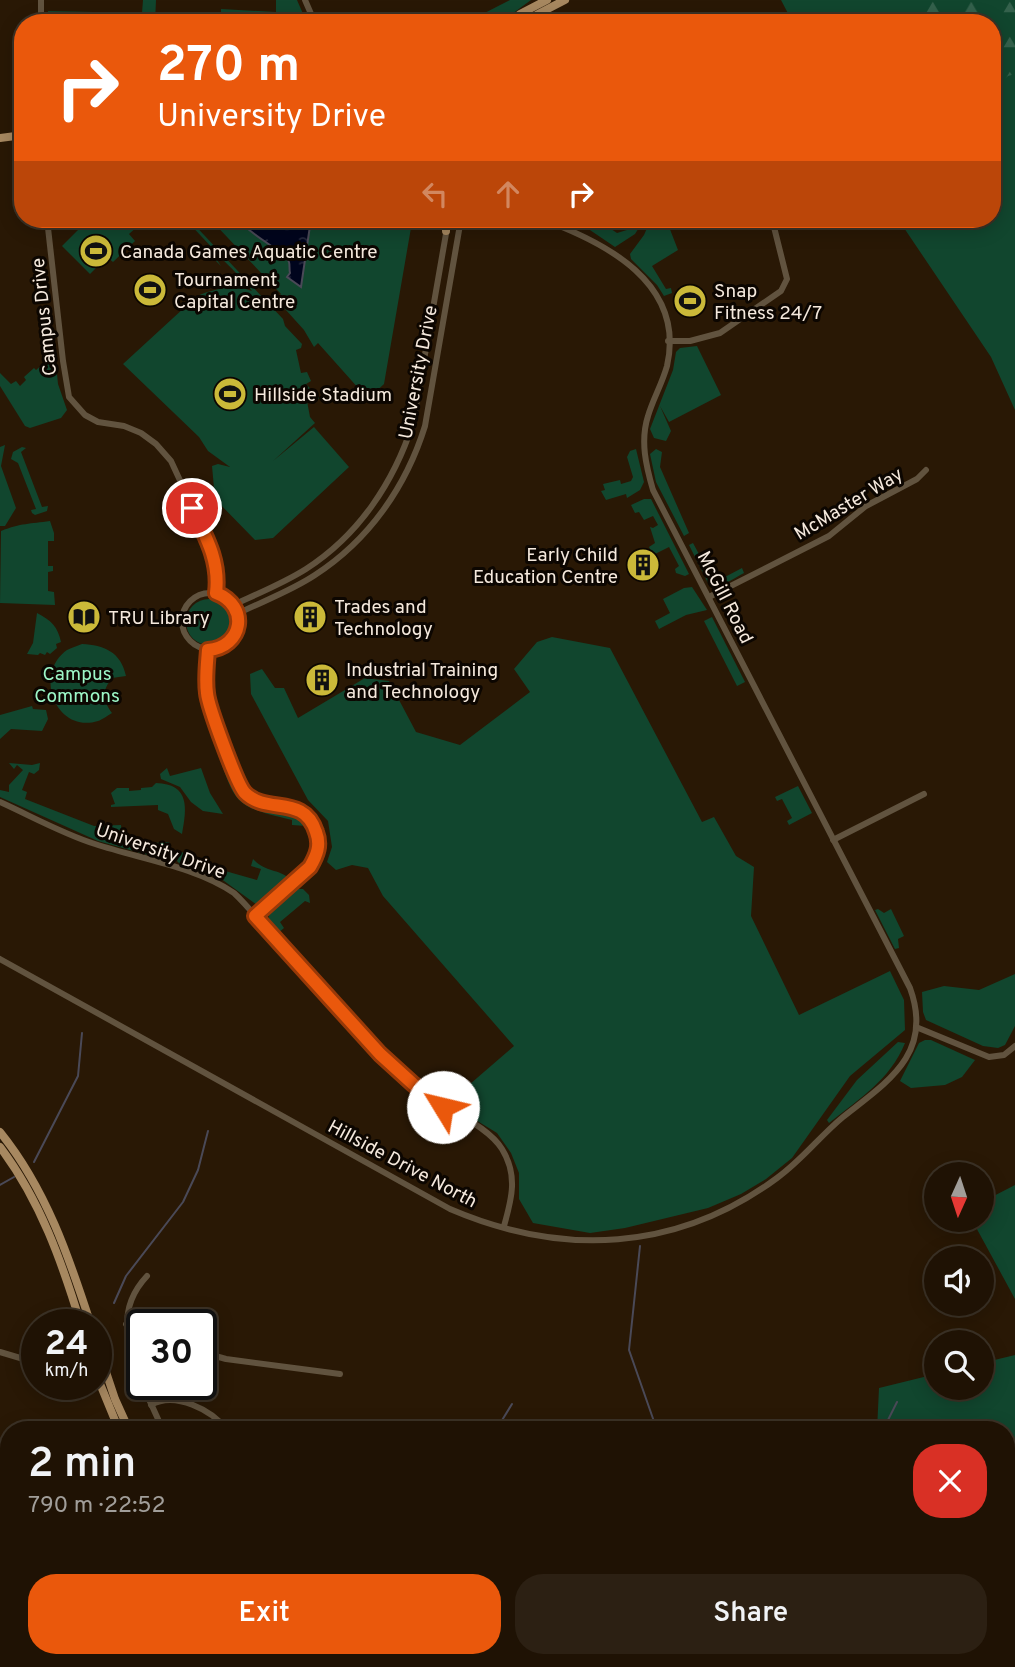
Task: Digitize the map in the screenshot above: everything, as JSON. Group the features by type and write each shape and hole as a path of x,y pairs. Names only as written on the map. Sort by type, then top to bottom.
{"main road":[{"path":"520,14 547,0"},
{"path":"537,14 565,0"},
{"path":"0,1132 48,1208 86,1309"},
{"path":"0,1147 19,1174 39,1211 56,1249 76,1309"},
{"path":"112,1390 125,1421"},
{"path":"107,1400 115,1421"}],"street":[{"name":"Campus Drive","path":"48,228 69,397 85,415 98,422 124,426 141,433 156,444 171,461 209,543 218,573 216,593"},
{"name":"University Drive","path":"237,614 314,576 343,554 372,527 396,492 416,455 425,426 458,228"},
{"name":"McGill Road","path":"566,228 585,235 637,271 655,292 666,315 667,363 648,416 644,444 645,466 653,490 910,988 915,1006 916,1027"},
{"path":"668,341 690,341 720,333 781,291 788,279 774,228"},
{"name":"University Drive","path":"233,606 306,569 328,552 361,520 387,485 404,450 413,423 446,231"},
{"name":"McMaster Way","path":"709,597 829,536 866,506 917,480 926,470"},
{"path":"216,593 229,600 233,606 237,614 236,632 232,640 225,646 208,650 191,643 182,628 181,619 183,610 194,598 201,594 216,593"},
{"path":"208,650 206,694 237,781 246,794 264,803 296,808 308,816 316,830 319,844 316,858 310,867 255,916"},
{"path":"832,840 924,794"},
{"name":"University Drive","path":"0,802 92,843 200,876 234,893 385,1060 426,1094 485,1131 500,1145 509,1163 513,1182 513,1195 504,1226"},
{"name":"Hillside Drive North","path":"0,959 426,1196 468,1217 545,1238 599,1241 644,1237 686,1226 739,1203 787,1171 838,1122 893,1077 907,1056 916,1027"},
{"path":"916,1027 989,1057 1003,1056 1015,1045"},
{"path":"468,1217 545,1238"},
{"path":"129,1309 133,1290 146,1276"},
{"path":"0,1352 21,1358"},
{"path":"217,1356 340,1374"},
{"path":"148,1400 158,1421"},
{"path":"150,1405 157,1401 185,1403 208,1411 220,1421"}],"green space":[{"path":"143,0 156,0 155,14 48,14 48,11 142,13"},
{"path":"276,0 297,0 303,14 221,14 221,9 276,12"},
{"path":"510,0 531,0 512,14 483,14"},
{"path":"781,0 1015,0 1015,410 991,357 904,228 1001,228 1001,14 788,14"},
{"path":"903,0 1015,0 1015,74 1001,82 1001,14 909,14"},
{"name":"Canada Games Aquatic Centre","path":"80,228 136,228 129,234 135,241 113,262 107,257 90,274 62,246"},
{"name":"Hillside Stadium","path":"193,228 197,228 283,319 285,326 302,344 301,348 296,350 301,373 307,372 311,381 306,384 319,398 317,400 313,396 307,401 310,417 315,423 273,461 314,427 349,467 273,538 255,540 215,499 212,466 218,464 230,467 208,451 199,437 123,364 197,296 225,288 252,291 220,257 217,260 221,266 215,260 218,254"},
{"path":"219,228 411,228 384,384 368,399 318,343 314,347 304,330 276,299 281,294"},
{"path":"587,228 611,228 617,233 639,228 635,234 615,247"},
{"path":"647,228 669,228 678,250 652,266 666,289 671,288 672,293 664,296 631,259 630,254"},
{"path":"697,346 721,395 669,422 660,406 671,431 666,441 654,438 650,429 673,370 676,352 680,348"},
{"path":"55,354 58,384 67,410 61,418 30,428 25,426 0,386 0,373 11,384 16,381 20,386 26,380 24,377"},
{"path":"5,445 1,466 16,508 5,526 0,526 0,447"},
{"path":"22,447 26,448 21,452 42,507 48,506 47,511 35,515 31,510 36,509 18,463 11,459 13,452"},
{"path":"636,449 644,482 640,490 627,498 626,494 606,500 601,491 605,490 603,484 620,480 621,484 631,481 633,477 627,457 630,451"},
{"path":"656,449 662,452 660,467 689,533 684,536 656,482 650,454"},
{"path":"651,499 689,574 685,576 676,573 675,569 679,566 669,547 653,555 649,547 655,543 650,527 658,525 653,516 644,520 639,512 635,513 631,505"},
{"path":"50,521 54,541 48,541 48,566 53,566 53,571 48,572 48,591 54,592 55,605 0,603 1,531"},
{"path":"693,543 707,569 720,573 723,578 742,568 744,573 722,584 708,583 689,545"},
{"path":"692,587 707,610 686,615 659,629 655,621 670,613 663,599 684,588"},
{"path":"209,599 225,606 232,622 225,638 209,645 193,638 186,622 193,606"},
{"path":"37,613 53,624 60,637 61,642 56,644 57,648 50,654 27,654 33,643"},
{"path":"712,617 745,682 737,686 704,621"},
{"path":"552,637 610,648 702,822 714,817 736,856 754,867 751,916 799,1015 890,971 904,1000 905,1030 850,1076 792,1158 766,1179 741,1194 708,1208 625,1228 590,1233 533,1223 519,1199 519,1173 511,1153 497,1133 448,1103 514,1046 383,896 368,868 352,865 336,870 327,862 332,847 328,821 308,800 251,694 250,674 262,669 275,688 284,688 298,718 365,678 389,681 416,732 460,745 530,692 514,669 537,642"},
{"name":"Campus Commons","path":"82,644 110,651 120,661 126,676 112,678 106,687 104,695 112,713 98,721 83,723 71,719 61,711 51,686 57,660 67,650"},
{"path":"32,706 33,709 46,710 48,719 42,731 11,729 0,739 0,715"},
{"path":"220,747 233,783 246,799 263,809 298,816 306,826 292,825 292,820 258,811 239,800 228,781 216,748"},
{"path":"9,763 40,763 39,770 34,774 29,772 22,790 27,792 25,799 94,826 121,825 125,838 135,838 136,844 169,842 168,857 162,859 98,841 0,797 0,790 9,792 9,785 23,770 17,765 14,769"},
{"path":"167,768 170,776 201,768 210,793 223,814 203,811 191,802 180,787 161,779 160,774"},
{"path":"156,783 175,788 184,799 182,834 174,829 168,814 158,810 158,805 111,807 115,804 111,793 117,788 141,790"},
{"path":"798,786 812,813 789,825 787,821 792,818 782,799 777,801 775,797"},
{"path":"181,852 184,853 183,859 257,880 261,869 251,866 253,859 290,879 262,904 257,905 220,878 180,864 177,861"},
{"path":"298,889 303,889 309,895 310,903 305,901 280,922 284,928 278,933 268,921 269,915"},
{"path":"891,909 904,936 898,939 899,948 895,949 875,910 884,913"},
{"path":"1015,974 1015,1026 1005,1045 998,1048 983,1046 926,1020 922,992 944,986 979,990"},
{"path":"931,1040 975,1060 962,1077 945,1085 911,1088 900,1081 919,1043"},
{"path":"898,1042 905,1043 883,1078 829,1123 827,1120 857,1080"},
{"path":"1015,1185 1015,1299 994,1260 994,1246 986,1246 979,1232 994,1232 994,1196"},
{"path":"1015,1355 1015,1421 877,1421 879,1388 924,1377 924,1400 994,1400 994,1360"}],"water":[{"path":"246,228 310,228 301,287 287,277 290,273 286,258"}],"waterway":[{"path":"34,1162 78,1076 82,1033"},
{"path":"114,1303 126,1276 183,1202 198,1170 208,1131"},
{"path":"0,1185 14,1177"},
{"path":"640,1246 629,1350 654,1421"},
{"path":"888,1421 897,1402"},
{"path":"502,1421 512,1404"}],"place":[{"name":"Canada Games Aquatic Centre","path":"96,251"},
{"name":"Tournament Capital Centre","path":"150,290"},
{"name":"Snap Fitness 24/7","path":"690,301"},
{"name":"Hillside Stadium","path":"230,394"},
{"name":"Early Child Education Centre","path":"643,565"},
{"name":"TRU Library","path":"84,617"},
{"name":"Trades and Technology","path":"310,617"},
{"name":"Industrial Training and Technology","path":"322,680"}],"route":[{"path":"192,508 209,543 218,573 216,593 229,600 237,614 238,623 232,640 225,646 208,650 206,694 237,781 246,794 264,803 296,808 308,816 316,830 319,844 316,858 310,867 255,916 380,1054 443,1107"}]}
